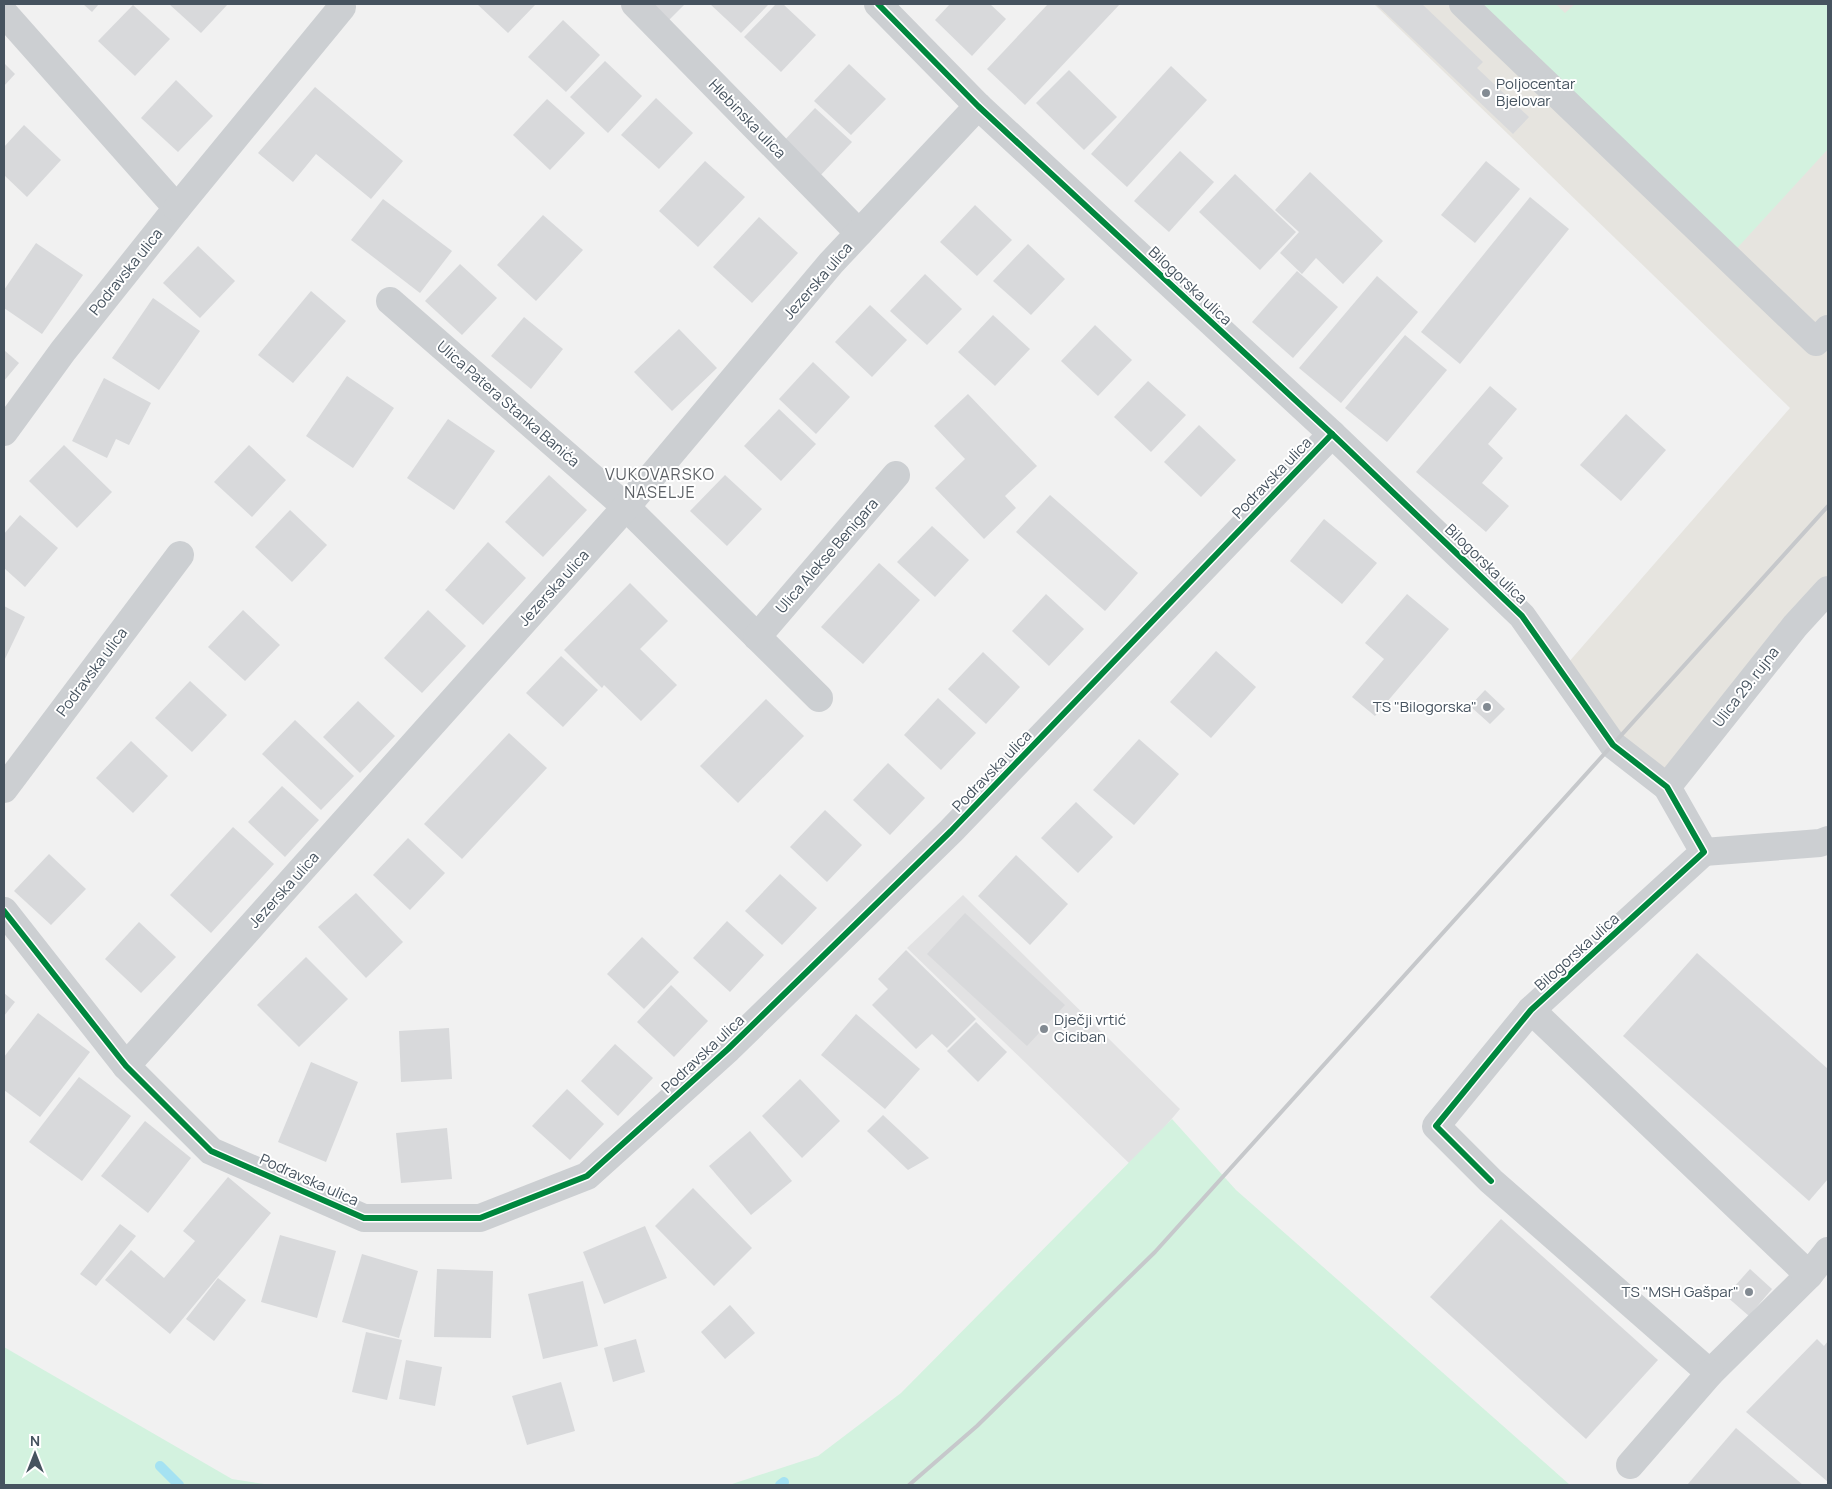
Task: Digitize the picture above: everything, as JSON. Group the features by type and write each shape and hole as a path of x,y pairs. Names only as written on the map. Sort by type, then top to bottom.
{"street":[{"name":"Hlebinska ulica","path":"635,4 859,233"},
{"name":"Bilogorska ulica","path":"878,4 978,106 1332,434 1522,616 1613,745 1667,787 1704,852 1531,1010 1436,1126 1491,1181 1710,1373"},
{"path":"1463,4 1816,342 1828,328"},
{"name":"Podravska ulica","path":"4,432 63,351 177,208 342,7"},
{"path":"4,13 177,208"},
{"name":"Jezerska ulica","path":"126,1066 626,508 831,263 978,106"},
{"name":"Ulica Patera Stanka Banića","path":"390,301 626,508"},
{"name":"Podravska ulica","path":"4,911 126,1066 211,1151 364,1218 480,1218 586,1176 728,1049 951,831 1332,434"},
{"name":"Ulica Alekse Benigara","path":"757,637 896,475"},
{"path":"626,508 819,698"},
{"name":"Podravska ulica","path":"4,789 180,555"},
{"name":"Ulica 29. rujna","path":"1667,787 1794,626 1828,590"},
{"path":"1704,852 1820,843 1828,840"},
{"path":"1531,1010 1809,1275"},
{"path":"1630,1465 1710,1373 1809,1275 1828,1251"}],"shaded area":[{"path":"1374,4 1828,4 1828,590 1667,787 1561,671 1790,408"},
{"name":"Dječji vrtić Ciciban","path":"963,895 1180,1109 1132,1166 907,948"}],"green space":[{"path":"1463,4 1556,4 1565,13 1575,4 1828,4 1828,149 1728,258"},
{"path":"1172,1119 1236,1190 1570,1485 729,1485 818,1456 901,1393"},
{"path":"4,1347 232,1479 271,1485 4,1485"}],"building":[{"path":"83,4 99,4 92,12"},
{"path":"169,4 228,4 201,33"},
{"path":"477,4 536,4 508,33"},
{"path":"652,4 685,4 669,20"},
{"path":"710,4 769,4 741,33"},
{"path":"776,4 783,4 816,35 781,72 744,37"},
{"path":"950,4 990,4 1006,19 972,56 935,20"},
{"path":"1048,4 1120,4 1025,105 987,69"},
{"name":"Poljocentar Bjelovar","path":"1376,4 1422,4 1483,62 1477,68 1529,117 1513,134"},
{"path":"133,5 170,39 135,76 98,41"},
{"path":"563,20 600,55 566,92 528,57"},
{"path":"605,61 642,96 608,133 570,97"},
{"path":"4,63 15,74 4,86"},
{"path":"849,64 886,99 851,135 814,101"},
{"path":"1171,66 1207,100 1127,187 1091,154"},
{"path":"1069,70 1117,117 1084,150 1036,103"},
{"path":"176,80 213,116 178,152 141,118"},
{"path":"315,87 403,161 371,199 316,154 293,182 258,153"},
{"path":"656,98 693,133 659,169 621,135"},
{"path":"547,99 585,133 550,170 513,135"},
{"path":"815,108 852,142 817,179 781,144"},
{"path":"24,125 61,160 27,197 4,175 4,147"},
{"path":"1180,151 1214,182 1169,232 1134,201"},
{"path":"705,161 745,197 698,247 659,211"},
{"path":"1486,161 1520,189 1475,243 1441,215"},
{"path":"1310,172 1383,241 1343,284 1316,258 1302,274 1280,253 1299,232 1275,210"},
{"path":"1235,174 1296,232 1260,270 1199,212"},
{"path":"1530,197 1569,229 1460,364 1421,332"},
{"path":"383,199 452,251 420,293 351,240"},
{"path":"975,205 1012,240 977,276 940,242"},
{"path":"543,215 583,250 536,301 497,265"},
{"path":"759,217 798,253 752,303 713,267"},
{"path":"36,243 83,275 42,334 4,308 4,290"},
{"path":"1028,244 1065,279 1031,315 993,281"},
{"path":"198,246 235,281 200,318 163,283"},
{"path":"460,264 497,298 462,335 425,301"},
{"path":"1297,271 1338,307 1293,358 1252,322"},
{"path":"925,274 962,309 927,345 890,311"},
{"path":"1377,276 1418,312 1341,403 1299,368"},
{"path":"311,291 346,321 293,383 258,355"},
{"path":"153,298 200,331 159,390 112,358"},
{"path":"870,305 907,340 872,377 835,342"},
{"path":"993,315 1030,349 995,386 958,352"},
{"path":"524,317 563,349 531,389 491,356"},
{"path":"1095,325 1132,360 1098,396 1061,361"},
{"path":"679,329 717,368 672,411 634,372"},
{"path":"1405,335 1447,370 1387,442 1345,408"},
{"path":"4,350 19,363 4,381"},
{"path":"813,362 850,397 816,434 779,399"},
{"path":"347,376 394,408 353,468 306,436"},
{"path":"104,378 151,403 129,445 116,439 107,458 72,441"},
{"path":"1148,381 1186,415 1151,452 1114,417"},
{"path":"1490,386 1517,409 1488,444 1503,458 1482,483 1509,506 1486,532 1416,472"},
{"path":"968,394 1037,466 1005,496 1016,508 984,539 935,488 965,459 934,426"},
{"path":"779,409 816,444 781,481 744,446"},
{"path":"1626,414 1666,450 1621,501 1580,465"},
{"path":"448,419 495,451 454,510 407,478"},
{"path":"1199,425 1236,460 1201,497 1164,462"},
{"path":"64,445 112,492 77,528 29,481"},
{"path":"249,445 286,480 252,517 214,482"},
{"path":"549,475 587,510 543,557 505,522"},
{"path":"725,475 762,509 727,546 690,511"},
{"path":"1050,495 1138,573 1105,611 1016,532"},
{"path":"290,510 327,545 292,582 255,547"},
{"path":"20,515 58,548 25,587 4,568 4,534"},
{"path":"1324,519 1377,563 1342,604 1290,561"},
{"path":"932,526 969,560 935,597 897,562"},
{"path":"488,542 526,578 483,625 445,590"},
{"path":"879,563 920,600 863,664 821,627"},
{"path":"630,583 668,621 640,649 677,685 641,721 604,685 602,688 564,650"},
{"path":"1046,594 1084,629 1049,666 1012,631"},
{"path":"1407,594 1449,629 1375,716 1352,697 1384,659 1365,643"},
{"path":"4,606 25,617 4,661"},
{"path":"243,610 280,645 245,681 208,647"},
{"path":"428,610 466,646 422,693 384,658"},
{"path":"1216,651 1256,687 1211,738 1170,702"},
{"path":"983,652 1020,687 986,724 948,689"},
{"path":"561,656 598,690 563,727 526,693"},
{"path":"190,681 227,715 192,752 155,718"},
{"name":"TS \"Bilogorska\"","path":"1485,690 1505,709 1490,724 1470,706"},
{"path":"938,698 976,733 941,770 904,735"},
{"path":"766,699 804,736 738,803 700,766"},
{"path":"358,701 395,736 360,773 323,737"},
{"path":"295,720 354,776 321,810 262,754"},
{"path":"509,733 547,768 462,859 424,824"},
{"path":"1139,739 1179,774 1134,825 1093,790"},
{"path":"131,741 168,776 133,813 96,778"},
{"path":"888,763 925,798 890,835 853,800"},
{"path":"282,786 319,820 285,857 248,822"},
{"path":"1076,802 1113,837 1078,873 1041,838"},
{"path":"825,810 862,845 827,882 790,847"},
{"path":"233,827 274,864 211,933 170,895"},
{"path":"408,838 445,873 410,910 373,875"},
{"path":"49,854 86,889 51,925 14,891"},
{"path":"1016,855 1068,904 1030,945 978,896"},
{"path":"780,874 817,908 782,945 745,911"},
{"path":"356,893 403,942 366,978 318,927"},
{"path":"965,913 1065,1005 1027,1046 927,954"},
{"path":"727,921 764,955 730,992 693,958"},
{"path":"139,922 176,957 141,993 105,959"},
{"path":"642,937 679,972 644,1009 607,974"},
{"path":"906,950 976,1019 947,1048 932,1034 916,1049 872,1005 888,989 878,979"},
{"path":"1697,953 1828,1069 1828,1179 1809,1201 1623,1036"},
{"path":"306,957 348,999 299,1047 257,1005"},
{"path":"671,985 708,1021 674,1057 637,1022"},
{"path":"4,993 15,1002 4,1016"},
{"path":"38,1013 90,1052 40,1117 4,1090 4,1057"},
{"path":"856,1014 920,1069 885,1109 821,1055"},
{"path":"976,1022 1007,1052 978,1082 947,1051"},
{"path":"449,1028 452,1079 401,1082 399,1031"},
{"path":"615,1044 653,1078 618,1116 581,1081"},
{"path":"311,1062 358,1082 326,1162 278,1142"},
{"path":"79,1077 131,1116 82,1181 29,1142"},
{"path":"800,1079 840,1121 802,1158 762,1116"},
{"path":"567,1089 604,1124 570,1160 532,1126"},
{"path":"883,1115 929,1158 908,1170 867,1131"},
{"path":"145,1121 191,1158 148,1213 101,1176"},
{"path":"447,1128 452,1179 401,1183 396,1133"},
{"path":"750,1131 792,1181 751,1215 709,1166"},
{"path":"228,1177 271,1213 170,1334 105,1280 131,1250 164,1278 195,1241 183,1231"},
{"path":"693,1188 752,1248 714,1286 655,1226"},
{"path":"1501,1219 1658,1360 1586,1439 1430,1297"},
{"path":"120,1224 136,1236 96,1286 80,1274"},
{"path":"645,1226 667,1278 604,1304 583,1252"},
{"path":"280,1235 336,1251 317,1318 261,1302"},
{"path":"362,1254 418,1271 399,1338 342,1322"},
{"path":"437,1269 493,1271 491,1338 434,1337"},
{"name":"TS \"MSH Gašpar\"","path":"1750,1269 1772,1289 1749,1316 1726,1296"},
{"path":"218,1278 246,1300 214,1341 186,1319"},
{"path":"583,1281 598,1346 543,1359 528,1294"},
{"path":"730,1305 755,1333 725,1359 701,1332"},
{"path":"366,1332 402,1340 387,1400 352,1392"},
{"path":"636,1339 645,1372 613,1382 604,1348"},
{"path":"1817,1339 1824,1346 1828,1341 1828,1482 1746,1412"},
{"path":"406,1360 442,1367 435,1406 399,1399"},
{"path":"561,1382 575,1431 527,1445 512,1396"},
{"path":"1736,1428 1803,1485 1687,1485"}],"waterway":[{"path":"160,1466 179,1485"},
{"path":"780,1485 784,1482"}],"railway":[{"path":"909,1485 977,1426 1155,1252 1828,506"}],"cycle path":[{"path":"878,4 978,106 1332,434 1522,616 1613,745 1667,787 1704,852 1531,1010 1436,1126 1491,1181"},
{"path":"4,911 126,1066 211,1151 364,1218 480,1218 587,1176 728,1049 951,831 1332,434"}],"place":[{"name":"Poljocentar Bjelovar","path":"1486,93"},
{"name":"TS \"Bilogorska\"","path":"1487,707"},
{"name":"Dječji vrtić Ciciban","path":"1044,1029"},
{"name":"TS \"MSH Gašpar\"","path":"1749,1292"}],"district":[{"name":"VUKOVARSKO NASELJE","path":"660,483"}]}
